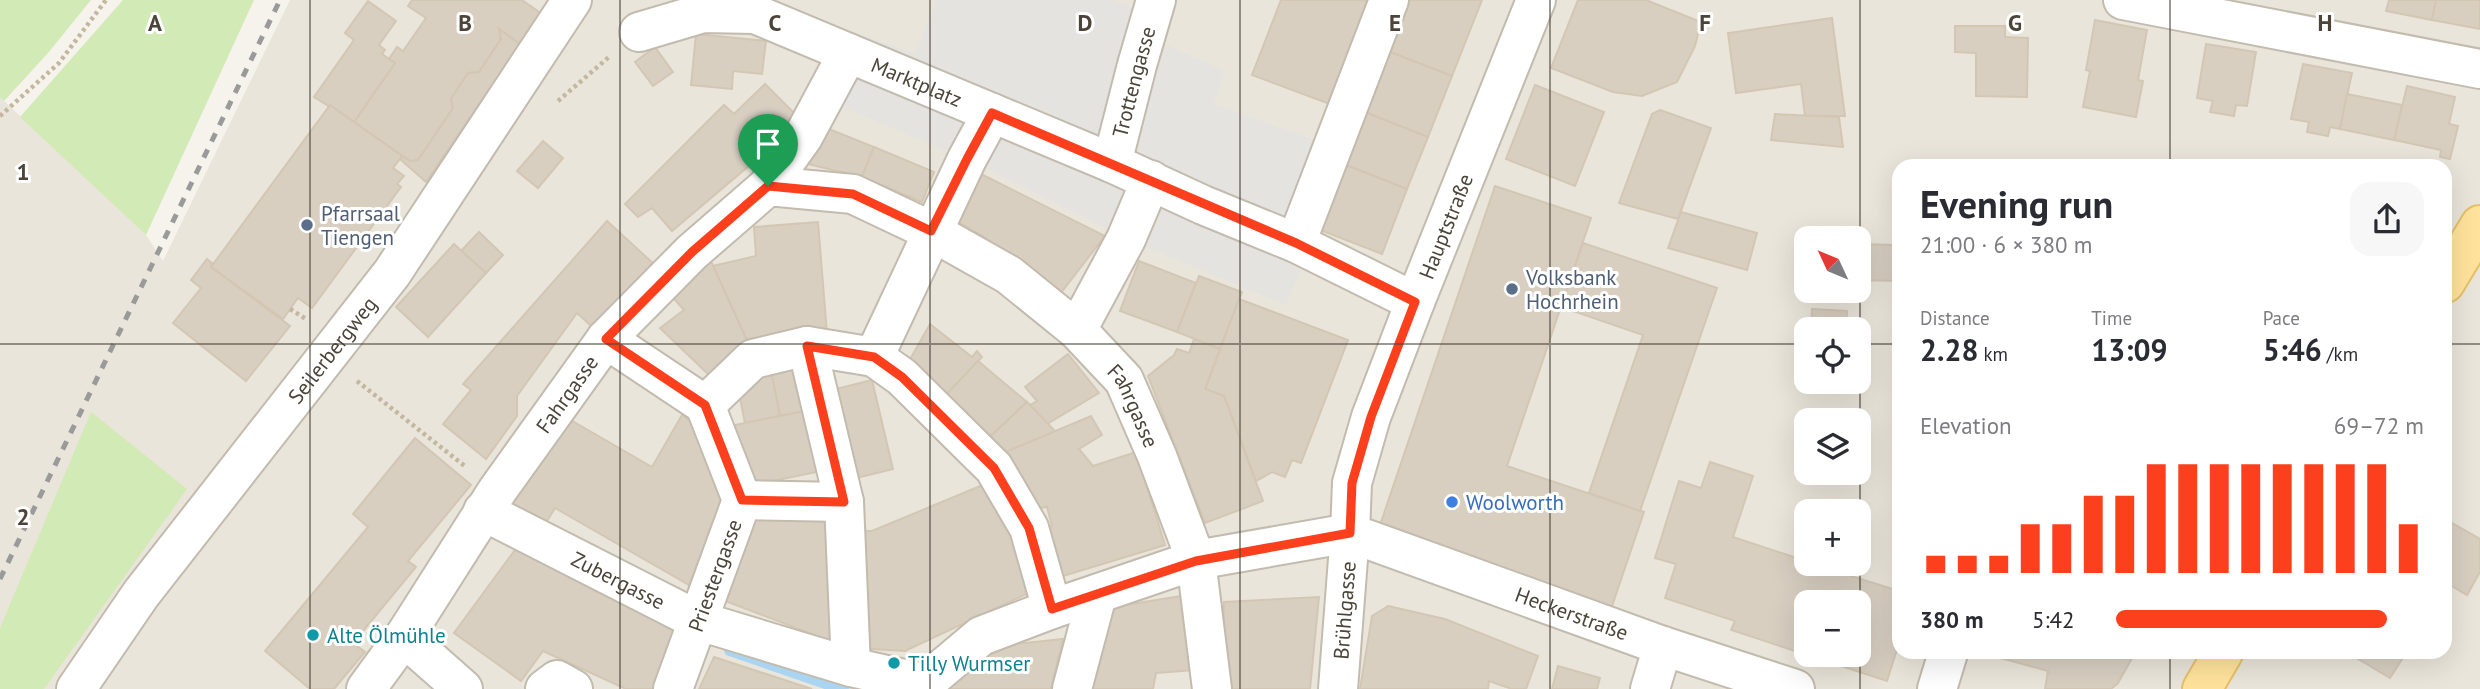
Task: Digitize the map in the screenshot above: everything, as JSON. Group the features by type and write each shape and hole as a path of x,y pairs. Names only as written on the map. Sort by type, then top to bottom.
{"main road":[{"path":"2452,271 2480,225"},
{"path":"2202,689 2220,659"}],"street":[{"name":"Seilerbergweg","path":"76,689 141,594 392,273 572,0"},
{"name":"Trottengasse","path":"1112,163 1156,0"},
{"path":"1296,243 1389,0"},
{"name":"Hauptstraße","path":"1350,533 1352,483 1371,417 1536,0"},
{"path":"2123,0 2480,69"},
{"path":"639,32 703,13 755,14 848,53 803,137 768,186"},
{"name":"Marktplatz","path":"848,53 1296,243 1415,302"},
{"path":"874,357 931,231 992,113"},
{"path":"1077,330 1126,239 1151,180"},
{"name":"Fahrgasse","path":"366,689 404,637 490,501 606,339 692,252 768,186 853,194 931,231 1009,275 1077,330 1124,380 1157,456 1196,561 1212,689"},
{"path":"606,339 705,405 753,359 807,346 874,357 902,377 994,468 1029,528 1052,609"},
{"path":"807,346 844,502 850,667"},
{"name":"Priestergasse","path":"673,689 742,500 705,405"},
{"path":"742,500 844,502"},
{"name":"Zubergasse","path":"490,501 699,621 920,686"},
{"path":"920,686 981,636 1052,609 1196,561 1350,533"},
{"name":"Heckerstraße","path":"1350,533 1663,646 1795,689"},
{"name":"Brühlgasse","path":"1338,689 1350,533"},
{"path":"1072,689 1097,595"},
{"path":"404,637 463,689"},
{"path":"1650,689 1663,646"},
{"path":"1937,689 1946,659"},
{"path":"545,689 557,680 573,689"}],"path":[{"path":"0,116 59,63 106,0"},
{"path":"326,357 490,501"}],"shaded area":[{"path":"290,0 2480,0 2480,689 0,689 0,97 146,235 163,261"},
{"path":"937,0 1113,0 1170,20 1162,43 1225,71 1214,104 1334,147 1309,250 1286,305 1126,239 967,159 834,104 858,33 915,54"}],"green space":[{"path":"0,0 91,0 4,101 0,97"},
{"path":"123,0 254,0 146,235 20,117"},
{"path":"91,412 187,489 44,689 0,689 0,628"}],"building":[{"path":"412,0 522,0 546,17 520,44 499,29 501,39 479,72 468,73 451,99 453,108 418,160 410,161 354,122 395,63 389,59 397,47 403,51 426,18 408,6"},
{"path":"1281,0 1375,0 1335,106 1252,75"},
{"path":"1410,0 1482,0 1452,76 1390,52"},
{"path":"1578,0 1646,0 1701,22 1695,46 1677,82 1642,96 1613,92 1551,68"},
{"path":"2389,0 2436,0 2432,20 2386,11"},
{"path":"2436,0 2480,0 2480,29 2432,20"},
{"path":"368,1 396,21 379,45 385,50 382,54 395,63 354,122 314,97 354,40 345,33"},
{"path":"1832,18 1845,116 1805,116 1801,84 1736,93 1728,33"},
{"path":"2095,20 2147,30 2138,80 2143,81 2136,117 2083,107"},
{"path":"1955,26 2005,26 2005,37 2028,38 2027,97 1976,96 1976,53 1955,52"},
{"path":"499,29 520,44 426,182 400,159 402,156 410,161 418,160 453,108 451,99 468,73 479,72 501,39"},
{"path":"696,34 766,41 762,74 733,71 732,89 691,85"},
{"path":"2206,44 2256,52 2247,106 2236,105 2234,116 2210,112 2213,101 2197,98"},
{"path":"655,47 673,72 653,86 635,62"},
{"path":"1390,52 1452,76 1428,137 1367,113"},
{"path":"2303,64 2352,73 2340,129 2330,127 2328,136 2307,132 2309,122 2291,119"},
{"path":"765,84 802,121 672,231 652,208 638,217 625,204 724,105 734,114"},
{"path":"1535,85 1604,112 1575,186 1506,159"},
{"path":"2407,86 2455,97 2449,124 2458,126 2450,159 2440,157 2441,150 2394,140"},
{"path":"2347,94 2402,105 2394,140 2340,129"},
{"name":"Pfarrsaal Tiengen","path":"330,105 402,156 393,168 404,176 397,184 401,187 312,308 298,298 283,319 211,267"},
{"path":"1660,110 1711,128 1678,219 1619,203 1652,114"},
{"path":"1367,113 1428,137 1407,189 1346,165"},
{"path":"1775,114 1839,117 1843,147 1771,140"},
{"path":"824,127 874,147 862,177 808,164"},
{"path":"543,141 563,158 538,188 517,171"},
{"path":"874,147 934,172 922,202 862,177"},
{"path":"1346,165 1407,189 1382,254 1320,230"},
{"path":"975,171 1105,236 1060,294 981,235 948,216"},
{"path":"1495,186 1591,218 1507,466 1644,512 1611,609 1378,531"},
{"path":"1681,212 1757,233 1747,270 1668,248"},
{"path":"607,221 656,266 591,326 577,313 517,396 517,416 486,459 443,424 471,390 463,384"},
{"path":"818,222 827,334 749,345 713,266 756,256 754,227"},
{"path":"479,232 503,255 486,273 461,251"},
{"path":"1583,243 1717,288 1640,511 1589,493 1643,335 1561,307"},
{"path":"454,244 486,273 428,337 396,307"},
{"path":"1871,244 1892,245 1892,281 1871,280"},
{"path":"207,259 213,264 211,267 290,326 246,381 173,323 201,288 191,280"},
{"path":"710,259 749,345 711,377 660,328 684,310 670,294"},
{"path":"1139,261 1196,283 1177,332 1120,311"},
{"path":"1199,276 1242,292 1220,349 1177,332"},
{"path":"1239,299 1348,340 1301,463 1292,460 1285,477 1272,472 1256,481 1224,396 1205,389"},
{"path":"1812,309 1847,311 1847,317 1812,317"},
{"path":"930,324 972,357 977,351 982,357 940,401 904,370"},
{"path":"1194,339 1220,349 1205,389 1224,396 1263,501 1205,523 1148,376 1174,355 1177,349 1189,353"},
{"path":"1068,354 1099,393 1047,424 1030,405 1037,401 1025,387"},
{"path":"978,361 1027,402 985,441 940,401"},
{"path":"801,365 810,410 780,416 771,371"},
{"path":"771,371 780,416 745,423 737,383"},
{"path":"872,380 893,469 844,481 824,392"},
{"path":"1027,402 1056,432 1001,454 991,436"},
{"path":"810,410 821,471 749,486 730,426"},
{"path":"562,415 652,467 682,415 707,434 732,495 696,589 555,508 543,528 499,503"},
{"path":"1091,416 1102,435 1079,449 1093,466 1136,452 1165,545 1050,580 1044,528 1052,526 1047,507 1028,510 1001,454"},
{"path":"415,438 471,485 408,561 416,567 353,643 365,652 334,689 310,689 265,651 368,527 353,514"},
{"path":"1710,462 1753,476 1733,537 1794,557 1794,576 1851,576 1892,589 1894,659 1887,681 1844,667 1871,667 1871,590 1794,590 1794,651 1731,630 1735,621 1665,598 1676,564 1655,558 1679,481 1701,488"},
{"path":"992,481 1035,590 905,651 856,648 854,531 872,531"},
{"path":"755,508 838,512 836,643 725,601"},
{"path":"2452,523 2480,539 2480,572 2467,595 2452,586"},
{"path":"520,543 689,620 657,689 626,689 543,651 521,681 454,633"},
{"path":"1194,594 1195,670 1156,673 1153,689 1082,689 1101,609"},
{"path":"1319,597 1310,689 1221,689 1224,602"},
{"path":"1388,606 1445,619 1538,656 1526,689 1512,689 1489,681 1488,689 1360,689 1372,616"},
{"path":"1063,639 1051,689 949,689 958,671 996,646"},
{"path":"714,657 812,689 699,689"},
{"path":"2005,659 2132,659 2118,683 2111,689 2045,689 2048,671"},
{"path":"2358,659 2402,659 2390,678"},
{"path":"1558,666 1600,678 1597,689 1552,689"}],"waterway":[{"path":"730,650 843,689"}],"railway":[{"path":"0,579 280,0"}],"place":[{"name":"Pfarrsaal Tiengen","path":"307,225"},
{"name":"Volksbank Hochrhein","path":"1512,289"},
{"name":"Woolworth","path":"1452,502"},
{"name":"Alte Ölmühle","path":"313,635"},
{"name":"Tilly Wurmser","path":"894,663"}],"route":[{"path":"992,113 1296,243 1415,302 1371,417 1352,483 1350,533 1196,561 1052,609 1029,528 994,468 902,377 874,357 807,346 844,502 742,500 705,405 606,339 692,252 768,186 853,194 931,231 992,113"}]}
